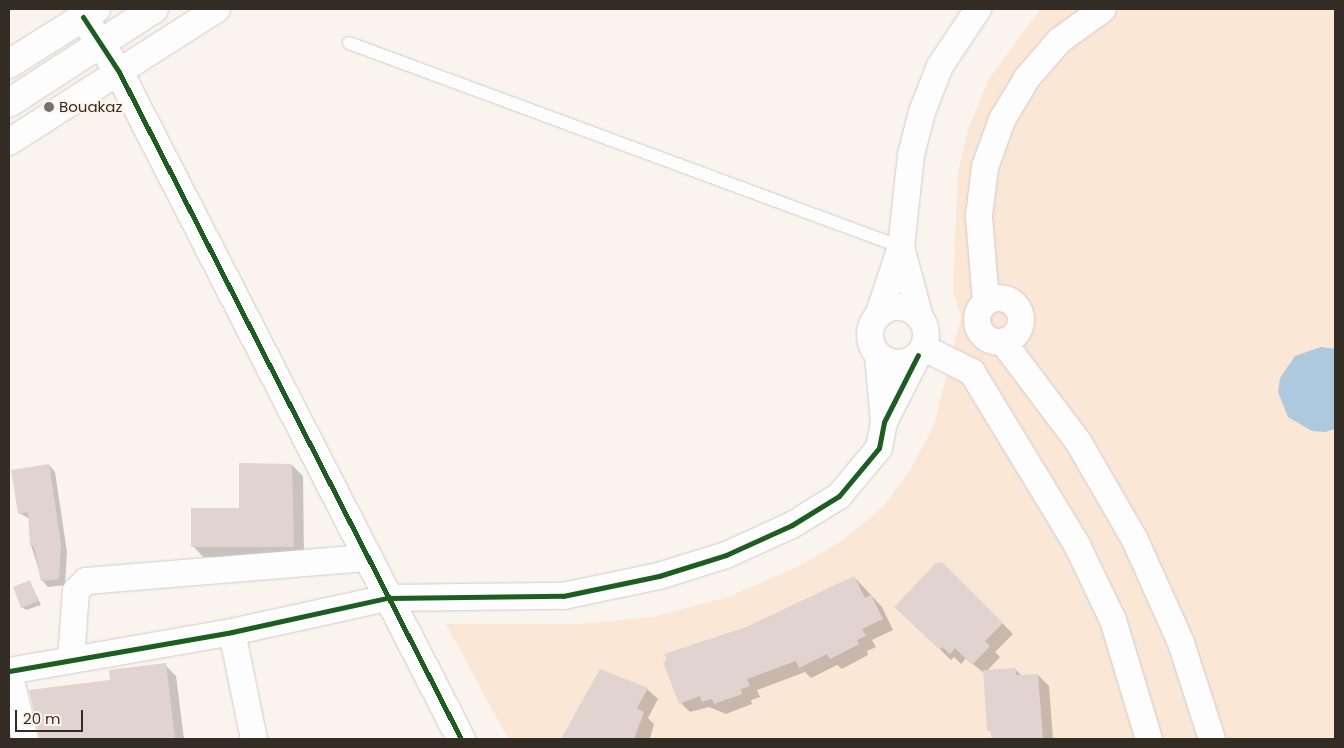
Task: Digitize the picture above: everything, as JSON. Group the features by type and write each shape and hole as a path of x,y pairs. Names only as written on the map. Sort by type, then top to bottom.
{"street":[{"path":"9,103 154,9"},
{"path":"9,142 217,9"},
{"path":"884,422 878,355 870,340 901,247 911,155 922,112 940,66 978,9"},
{"path":"1104,9 1059,41 1027,78 1002,120 985,167 979,216 986,302 978,314 979,329 989,340 1003,342 1078,443 1135,540 1181,643 1212,739"},
{"path":"9,64 89,13 100,43 119,72 387,598 456,738"},
{"path":"25,739 9,671 71,658 232,632 387,598 563,596 659,576 726,555 792,525 839,496 878,448 884,422 921,352 926,332 920,318 901,247"},
{"path":"878,316 904,308 920,318"},
{"path":"878,355 902,363 921,352"},
{"path":"921,352 972,372 1077,545 1113,620 1149,739"},
{"path":"71,658 76,592 86,581 366,558"},
{"path":"232,632 254,739"}],"lane":[{"path":"349,43 901,247"}],"shaded area":[{"path":"1040,9 1335,9 1335,739 508,739 446,624 576,624 652,617 728,597 797,567 843,540 883,507 912,467 934,425 961,317 953,291 958,172 969,126 989,79"}],"water":[{"path":"1321,347 1335,349 1335,429 1325,432 1312,431 1288,417 1278,392 1280,378 1295,356"}],"building":[{"path":"239,463 292,464 294,547 191,547 191,508 239,508"},
{"path":"49,464 61,544 59,579 41,581 34,546 30,546 28,512 18,514 11,470"},
{"path":"942,562 1003,623 985,641 990,646 972,665 955,648 950,654 942,647 940,650 894,607 935,564"},
{"path":"854,576 865,598 871,595 883,619 862,629 866,636 857,640 859,644 830,659 827,654 799,668 796,661 747,679 750,686 741,689 742,694 714,704 712,699 702,702 700,696 679,704 663,662 667,660 664,654 746,627"},
{"path":"30,580 38,601 21,608 13,587"},
{"path":"166,663 175,739 40,739 29,690 110,680 109,670"},
{"path":"1016,668 1016,675 1038,674 1043,739 992,739 991,731 987,731 983,670"},
{"path":"600,669 648,688 637,708 644,712 634,739 561,739"}],"cycle path":[{"path":"83,17 119,72 461,739"},
{"path":"9,671 232,632 387,598 563,596 659,576 726,555 792,525 839,496 879,448 884,422 918,355"}],"place":[{"name":"Bouakaz","path":"49,107"}]}
